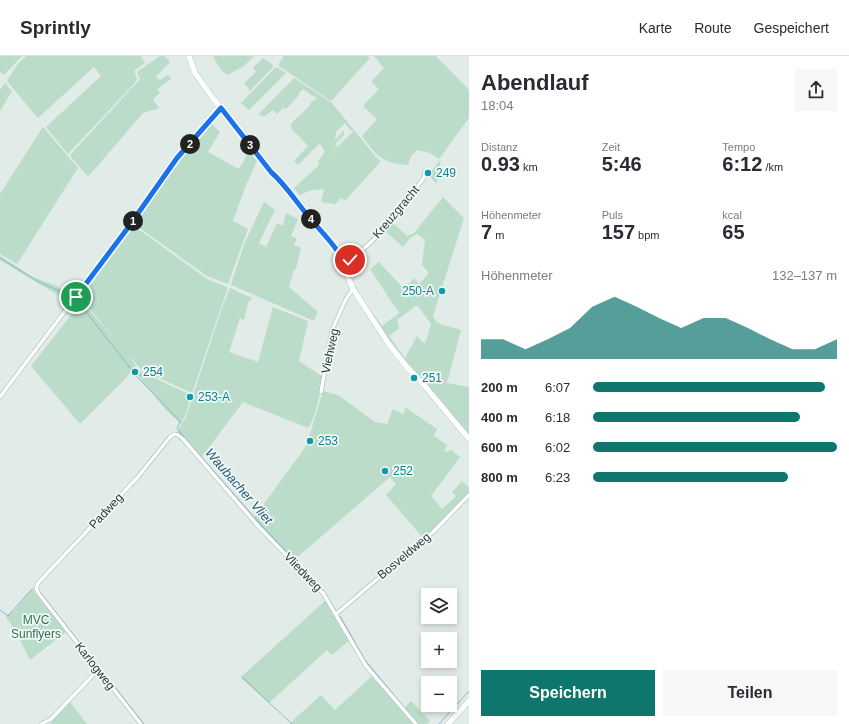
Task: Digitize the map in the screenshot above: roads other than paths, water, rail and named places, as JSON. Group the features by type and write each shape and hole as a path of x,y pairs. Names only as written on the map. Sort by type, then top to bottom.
{"main road":[{"path":"189,56 199,79 221,108 271,172 280,180 308,216 330,240 344,263 353,289 388,343 469,439"},
{"path":"448,724 469,701"}],"street":[{"path":"0,397 127,229 177,158 221,108"},
{"name":"Kreuzgracht","path":"344,263 375,238 424,177 424,172"},
{"name":"Viehweg","path":"321,392 332,330 346,299 353,289"},
{"name":"Padweg","path":"36,588 38,583 137,478 174,434"},
{"name":"Vliedweg","path":"174,434 183,439 258,526 319,589 336,614 366,666 416,724"},
{"name":"Bosveldweg","path":"336,614 433,532 469,495"},
{"name":"Karlogweg","path":"36,588 39,594 141,724"},
{"path":"40,724 51,719 98,670"}],"waterway":[{"path":"0,258 39,282 64,293 70,298"},
{"path":"76,303 87,313 131,369"},
{"name":"Waubacher Vliet","path":"135,372 135,375 179,420 180,422 177,428 183,436 263,527 323,590 336,611"},
{"name":"Waubacher Vliet","path":"135,372 143,377"},
{"path":"0,610 8,616 32,589"},
{"path":"39,591 144,724"},
{"name":"Waubacher Vliet","path":"340,616 365,660 418,724"},
{"path":"242,677 292,724"},
{"path":"439,724 469,691"}],"place":[{"name":"249","path":"428,173"},
{"name":"250-A","path":"442,291"},
{"name":"254","path":"135,372"},
{"name":"251","path":"414,378"},
{"name":"253-A","path":"190,397"},
{"name":"253","path":"310,441"},
{"name":"252","path":"385,471"}],"park label":[{"name":"MVC Sunflyers","path":"36,627"}]}
